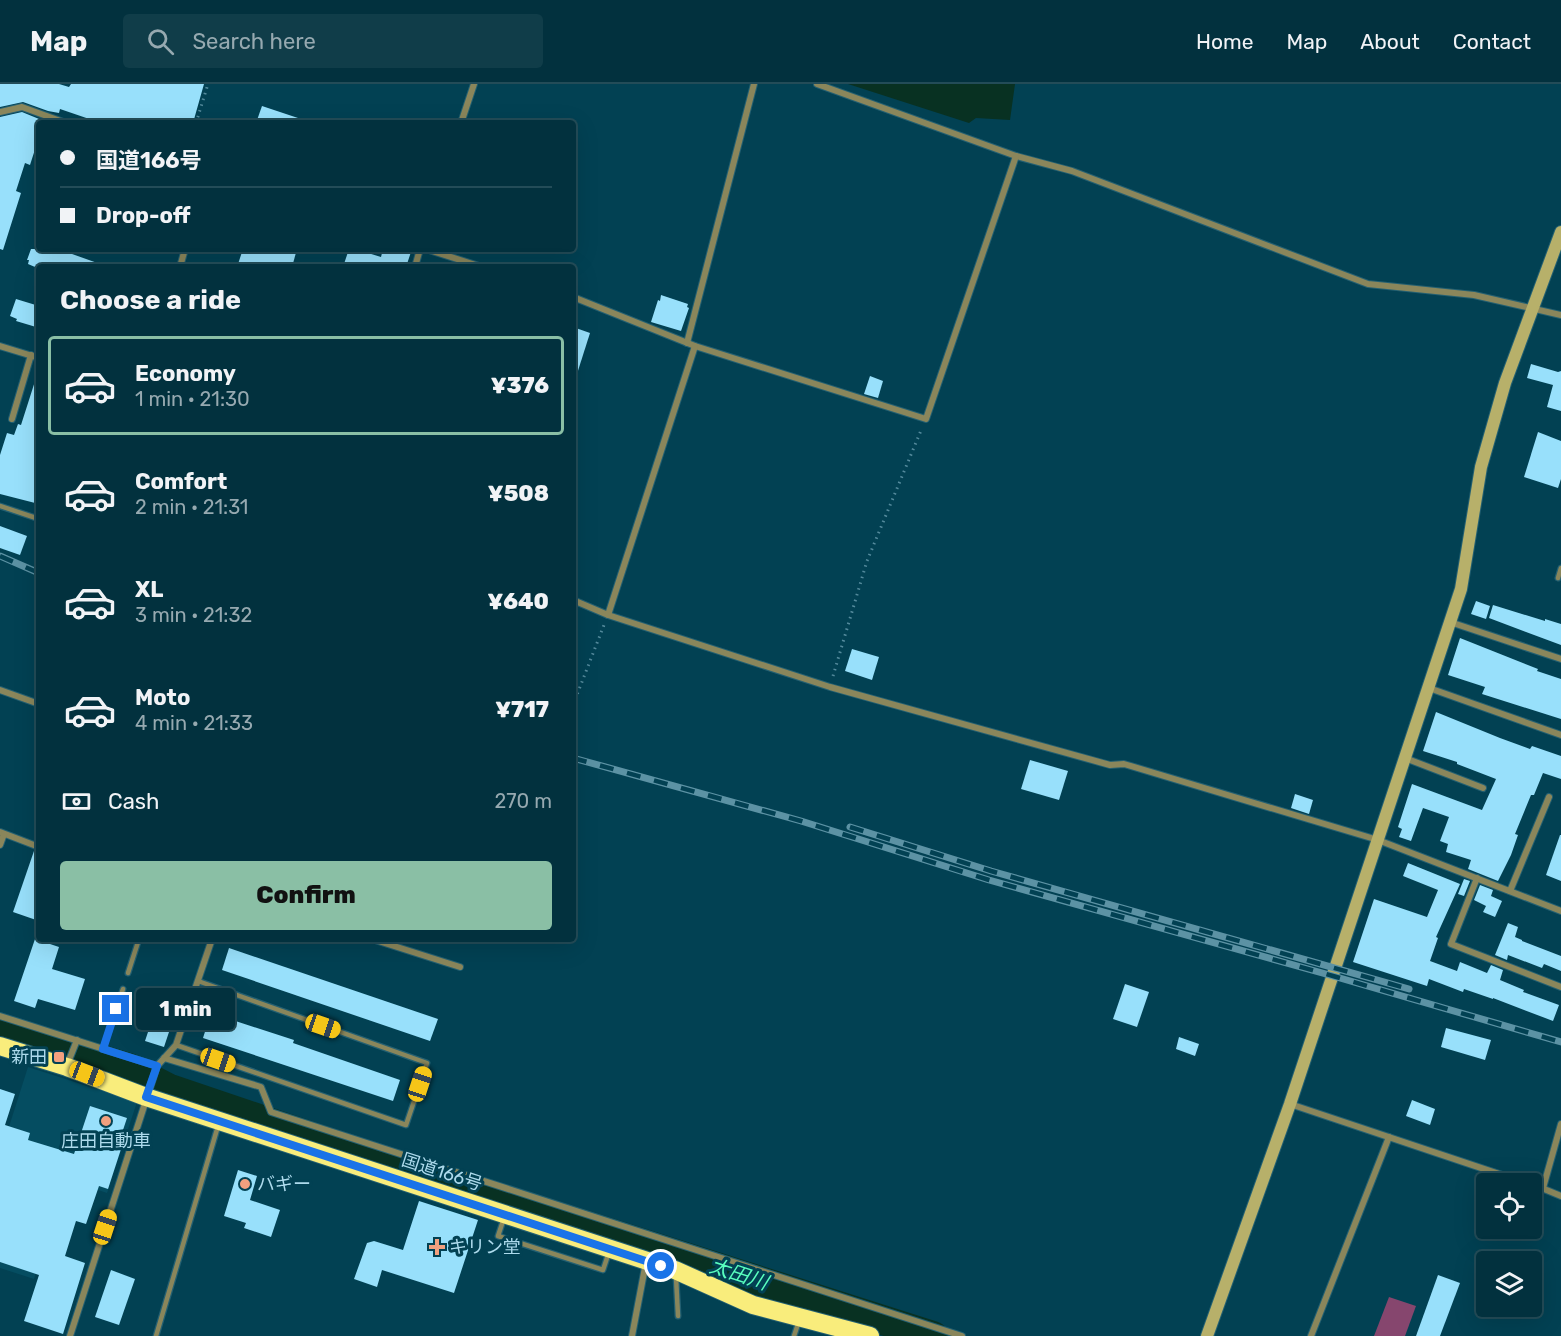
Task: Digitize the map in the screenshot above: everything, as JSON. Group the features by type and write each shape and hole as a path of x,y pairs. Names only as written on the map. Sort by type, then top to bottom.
{"highway":[{"name":"国道166号","path":"0,1046 68,1063 219,1121 675,1270 753,1305 870,1336"}],"street":[{"path":"462,120 474,84"},
{"path":"687,343 754,84"},
{"path":"817,84 1016,156 1072,171 1368,284 1474,296 1561,315"},
{"path":"0,112 22,107 58,120"},
{"path":"576,298 695,346 926,418 1016,156"},
{"path":"1207,1336 1290,1104 1461,589 1481,467 1505,383 1561,232"},
{"path":"435,252 473,264"},
{"path":"0,346 36,357"},
{"path":"608,615 695,346"},
{"path":"12,419 31,355"},
{"path":"576,601 608,615 830,687 1110,765 1124,764 1378,840 1561,911"},
{"path":"1450,622 1561,659"},
{"path":"1428,688 1561,735"},
{"path":"0,690 36,703"},
{"path":"1405,758 1483,788"},
{"path":"1510,891 1549,797"},
{"path":"0,846 2,833 36,846"},
{"path":"1477,878 1451,944 1561,987"},
{"path":"70,1336 148,1093 157,1068 176,1045 211,942"},
{"path":"381,942 460,968"},
{"path":"0,1016 157,1068"},
{"path":"68,1063 76,1042"},
{"path":"164,1058 261,1087 272,1113 962,1336"},
{"path":"1290,1104 1497,1173"},
{"path":"1561,1124 1543,1188 1561,1196"},
{"path":"1311,1336 1389,1137"},
{"path":"632,1336 646,1262"}],"lane":[{"path":"0,506 36,518"},
{"path":"1558,578 1561,568"},
{"path":"128,973 138,942"},
{"path":"176,1045 406,1125 427,1063 198,981"},
{"path":"103,1049 123,989"},
{"path":"156,1336 219,1121"},
{"path":"505,1215 498,1236 603,1270 610,1250"},
{"path":"675,1270 678,1316"},
{"path":"794,1336 800,1318"}],"path":[{"path":"197,120 208,84"},
{"path":"830,687 867,561 926,418"},
{"path":"576,697 608,615"}],"shaded area":[{"path":"848,84 1015,84 1010,120 976,118 969,123"},
{"path":"28,1067 137,1102 107,1193 65,1179 34,1279 0,1268 0,1155"},
{"path":"1389,1297 1416,1306 1405,1336 1374,1336"}],"building":[{"path":"0,84 59,84 69,87 71,84 204,84 194,120 92,120 60,109 59,113 48,111 23,102 0,107"},
{"path":"262,106 304,120 257,120"},
{"path":"22,112 42,120 36,120 36,146 30,165 25,163 16,191 21,193 3,250 0,249 0,117"},
{"path":"31,249 36,249 36,252 66,252 100,264 36,264 35,267 28,264 29,260 27,260"},
{"path":"242,252 296,252 293,264 238,264"},
{"path":"348,252 365,252 381,257 382,252 411,252 407,264 344,264"},
{"path":"661,295 688,304 689,308 681,331 651,322"},
{"path":"16,299 36,305 36,327 16,321 17,319 10,316"},
{"path":"576,328 590,333 576,377"},
{"path":"1531,364 1561,371 1561,411 1547,407 1553,385 1527,378"},
{"path":"870,376 883,381 878,398 864,394"},
{"path":"36,378 36,503 0,494 0,455 7,433 14,435 18,424 21,425"},
{"path":"1538,432 1561,441 1561,479 1558,488 1524,477"},
{"path":"0,526 27,536 20,555 0,548"},
{"path":"1476,601 1490,606 1486,619 1471,614"},
{"path":"1493,605 1561,624 1561,645 1489,618"},
{"path":"1460,638 1561,679 1561,719 1482,694 1485,687 1448,675"},
{"path":"852,649 879,657 872,680 845,671"},
{"path":"1436,712 1530,749 1532,746 1561,756 1561,779 1543,773 1534,795 1531,795 1515,834 1518,835 1511,855 1498,881 1468,869 1471,860 1446,852 1448,844 1440,841 1449,817 1423,808 1411,841 1399,837 1402,829 1398,827 1412,784 1482,810 1496,779 1457,764 1457,762 1423,751"},
{"path":"1030,760 1068,771 1059,800 1021,789"},
{"path":"1295,794 1313,800 1309,814 1291,808"},
{"path":"1561,835 1561,881 1546,875"},
{"path":"34,851 36,851 36,920 13,912"},
{"path":"1408,863 1460,884 1436,937 1438,938 1430,961 1457,971 1460,962 1487,973 1491,965 1503,970 1500,980 1524,990 1523,992 1559,1005 1553,1021 1464,989 1463,992 1429,979 1427,986 1353,962 1374,899 1427,917 1438,890 1403,876"},
{"path":"1464,879 1470,881 1464,896 1458,894"},
{"path":"1480,885 1493,890 1491,896 1502,901 1495,917 1483,912 1486,906 1474,900"},
{"path":"1508,923 1518,927 1515,937 1561,956 1561,971 1544,964 1542,968 1508,955 1507,960 1495,955"},
{"path":"35,939 36,942 59,947 52,969 85,979 75,1010 38,999 35,1008 14,1001"},
{"path":"229,948 438,1019 430,1041 222,970"},
{"path":"1125,984 1149,992 1137,1027 1113,1019"},
{"path":"211,1013 294,1040 293,1043 400,1080 393,1101 203,1038"},
{"path":"152,1020 171,1026 164,1047 145,1041"},
{"path":"1446,1028 1491,1040 1485,1060 1441,1047"},
{"path":"1179,1037 1199,1044 1195,1056 1176,1049"},
{"path":"0,1089 15,1094 5,1125 30,1133 28,1140 74,1154 90,1106 127,1118 118,1145 122,1146 108,1189 99,1186 86,1224 76,1221 65,1256 85,1263 63,1334 24,1321 39,1275 0,1262"},
{"path":"1412,1100 1435,1109 1430,1125 1406,1116"},
{"path":"238,1170 257,1176 250,1200 280,1210 271,1237 244,1228 246,1223 224,1216"},
{"name":"キリン堂","path":"419,1201 478,1220 454,1293 382,1270 377,1287 354,1279 367,1243 374,1241 403,1250"},
{"path":"111,1270 135,1279 119,1325 95,1317"},
{"path":"1438,1275 1460,1283 1440,1336 1416,1336"}],"waterway":[{"name":"太田川","path":"0,1029 129,1068 170,1089 389,1163 933,1336"}],"railway":[{"path":"0,556 36,572"},
{"path":"576,759 801,821 989,880 1561,1042"},
{"path":"850,827 991,871 1409,989"}],"place":[{"name":"新田","path":"59,1057"},
{"name":"庄田自動車","path":"106,1121"},
{"name":"バギー","path":"245,1184"},
{"name":"キリン堂","path":"437,1247"}],"route":[{"path":"116,1009 103,1049 157,1066 146,1097 661,1266"}]}
